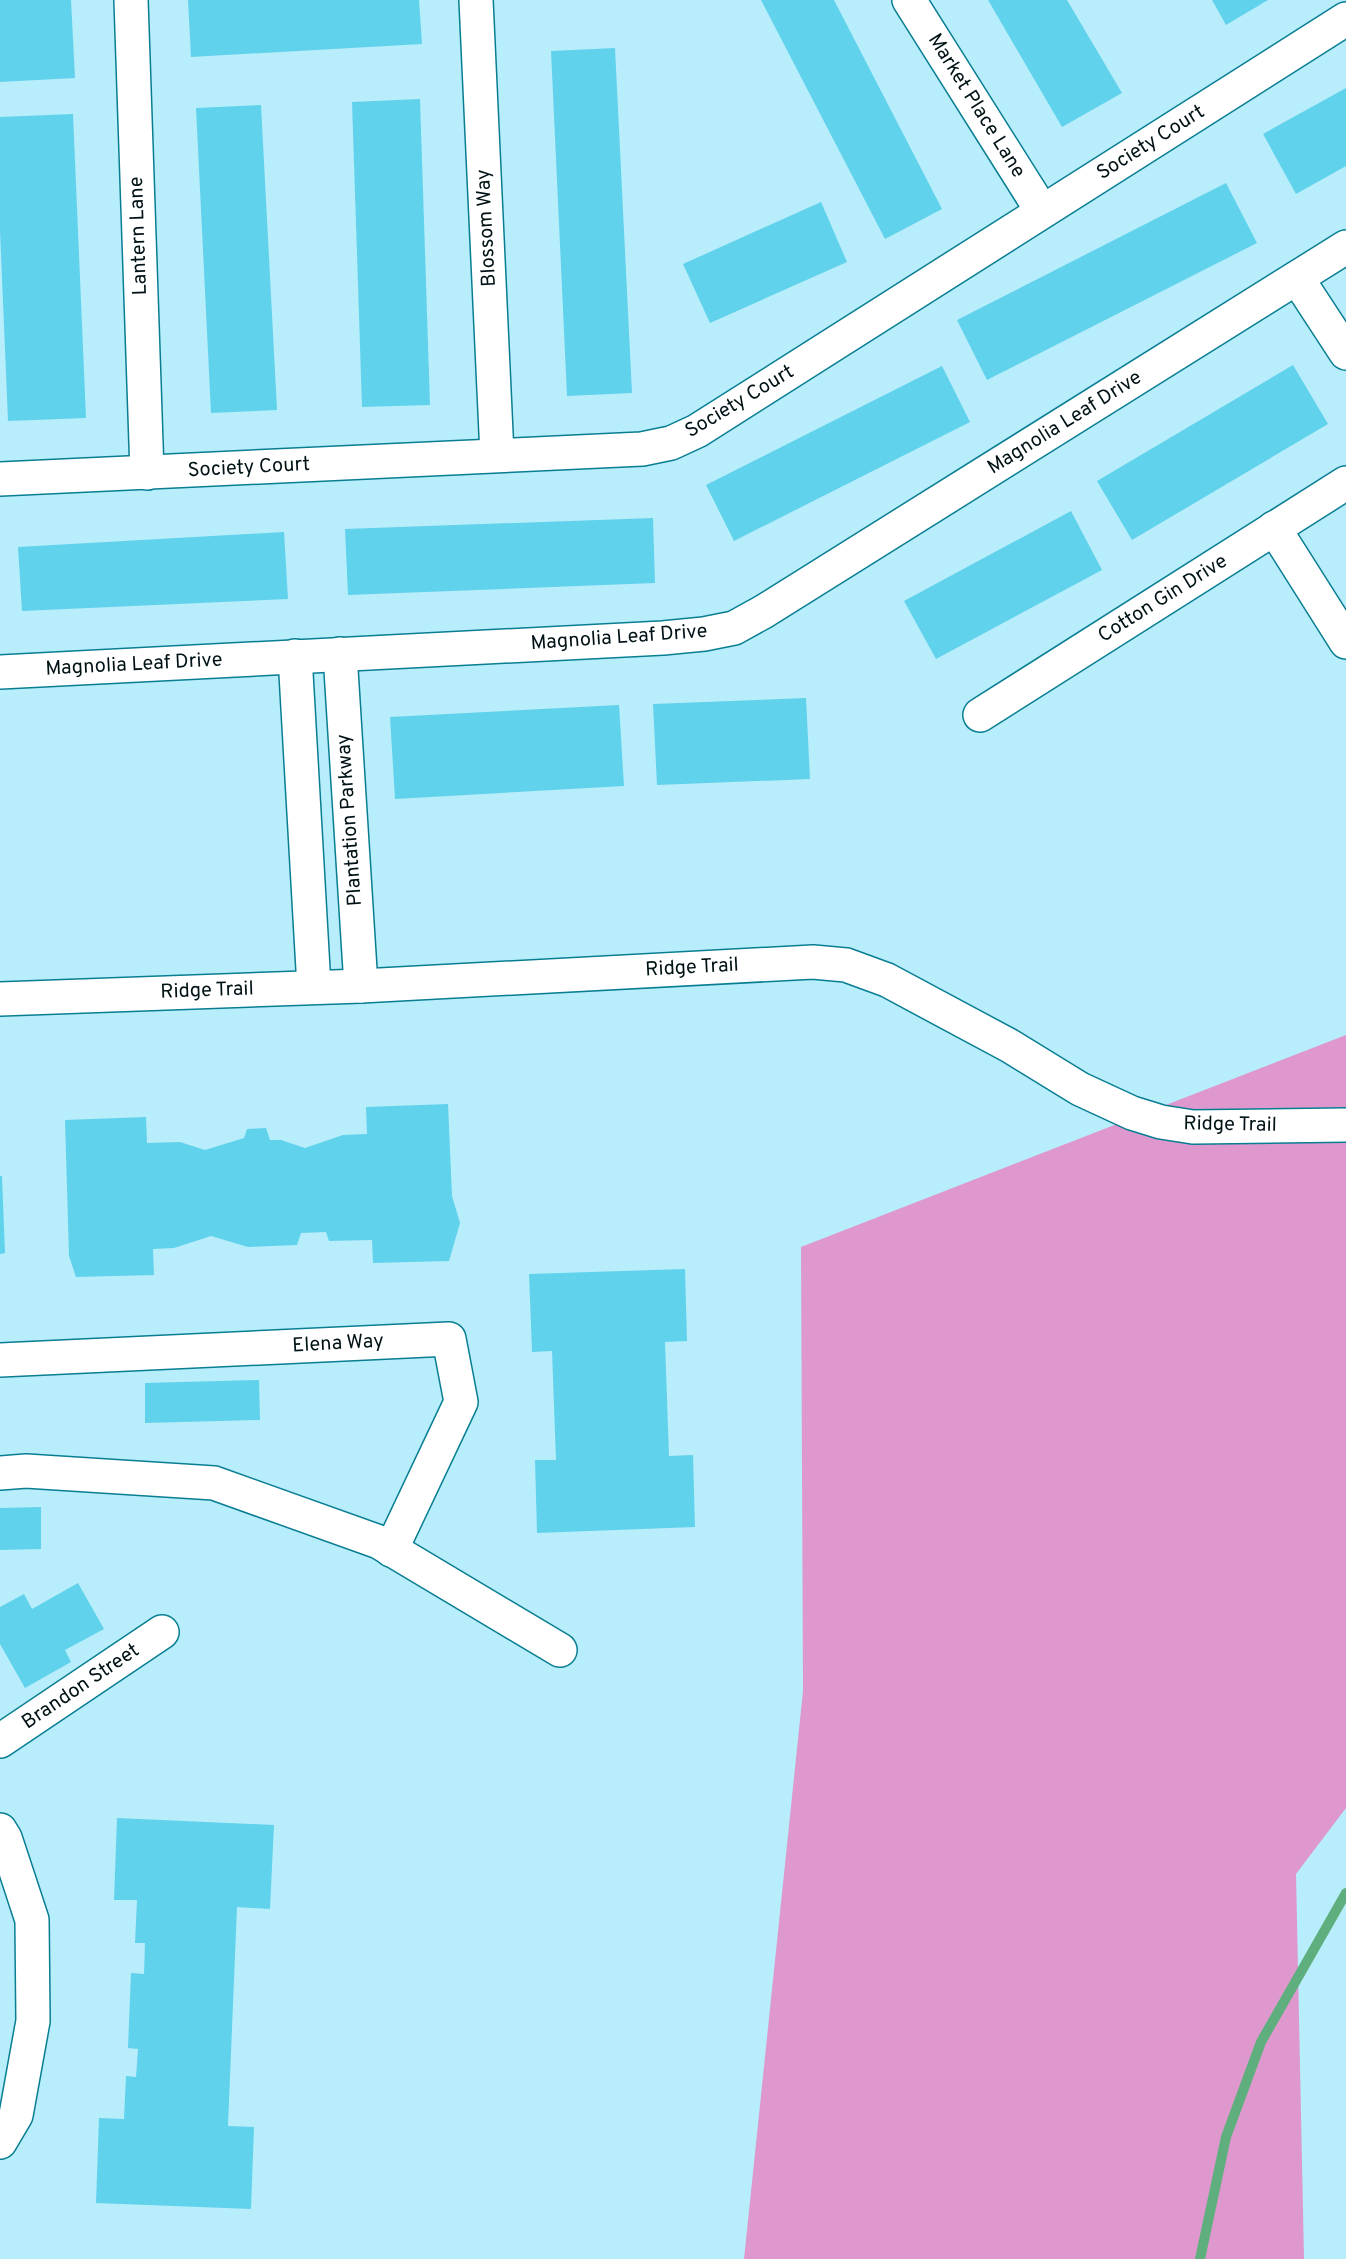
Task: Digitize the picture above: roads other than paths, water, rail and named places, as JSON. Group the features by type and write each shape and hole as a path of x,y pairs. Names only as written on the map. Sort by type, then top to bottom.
{"street":[{"name":"Lantern Lane","path":"131,0 147,472"},
{"name":"Blossom Way","path":"476,0 497,455"},
{"name":"Market Place Lane","path":"909,0 1042,212"},
{"name":"Society Court","path":"0,479 642,449 671,443 697,431 1346,19"},
{"name":"Magnolia Leaf Drive","path":"0,672 663,638 734,628 1297,278 1341,261"},
{"path":"1297,278 1346,353"},
{"name":"Cotton Gin Drive","path":"980,715 1346,483"},
{"path":"1274,528 1346,642"},
{"name":"Plantation Parkway","path":"340,654 361,986"},
{"path":"295,656 314,987"},
{"name":"Ridge Trail","path":"0,999 361,986 813,962 846,965 887,980 1010,1046 1080,1089 1132,1113 1161,1122 1192,1127 1346,1125"},
{"name":"Elena Way","path":"0,1360 449,1339 461,1402 391,1550"},
{"path":"0,1473 26,1471 214,1483 379,1542 560,1650"},
{"name":"Brandon Street","path":"0,1742 162,1632"},
{"path":"0,1830 5,1838 32,1920 33,2021 16,2115 0,2142"}],"waterway":[{"path":"1200,2259 1226,2137 1261,2042 1346,1893"}]}
